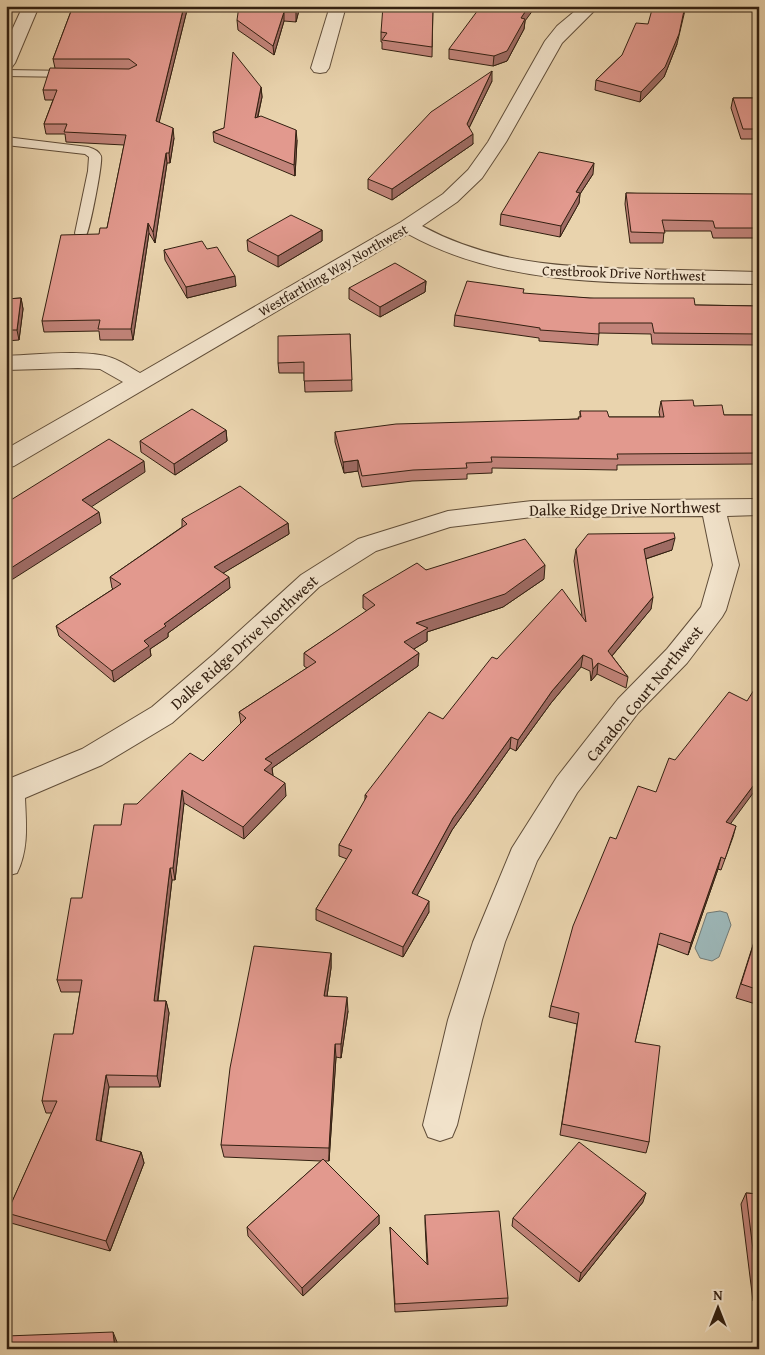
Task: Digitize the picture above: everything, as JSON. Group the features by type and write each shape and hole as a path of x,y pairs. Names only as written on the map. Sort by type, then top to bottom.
{"street":[{"path":"7,64 31,6"},
{"path":"320,68 338,6"},
{"name":"Westfarthing Way Northwest","path":"6,460 408,226 450,198 475,174 497,142 554,41 584,8"},
{"name":"Crestbrook Drive Northwest","path":"408,226 437,242 470,254 530,269 582,274 759,278"},
{"path":"6,363 78,361 104,364 140,382"},
{"name":"Dalke Ridge Drive Northwest","path":"8,793 92,757 162,715 224,662 310,581 368,545 448,519 532,509 759,506"},
{"name":"Caradon Court Northwest","path":"440,1125 465,1020 489,942 523,857 568,785 628,706 678,656 714,610 726,565 713,507"},
{"path":"6,864 12,834 8,793"}],"lane":[{"path":"7,64 82,74"},
{"path":"6,141 88,151 94,156 94,171 81,233"}],"water":[{"path":"720,911 727,913 731,925 719,957 712,961 700,958 695,948 707,913"}],"building":[{"path":"73,6 184,6 156,121 173,128 169,153 166,153 153,232 148,223 131,329 98,329 100,320 42,321 61,235 99,234 100,228 107,228 126,135 64,132 67,124 44,124 57,90 43,90 50,68 129,69 137,65 129,59 53,59"},
{"path":"239,6 297,6 296,12 284,12 273,46 237,20"},
{"path":"383,6 433,6 432,47 382,40 387,33 381,32"},
{"path":"481,6 529,6 521,18 525,19 507,51 494,56 449,49"},
{"path":"653,6 685,6 679,34 665,67 641,92 596,80 622,55 636,23 648,24"},
{"path":"233,52 261,87 255,118 261,116 296,130 294,165 213,132 224,128"},
{"path":"492,71 467,124 473,134 392,189 368,179 431,112"},
{"path":"733,98 759,98 759,129 743,129"},
{"path":"539,152 594,163 576,192 580,193 561,226 501,214"},
{"path":"626,193 757,194 759,199 759,228 715,228 713,221 662,220 665,233 631,232"},
{"path":"291,215 322,230 278,256 247,240"},
{"path":"202,241 207,249 217,247 235,276 186,287 164,250"},
{"path":"395,263 426,281 380,307 349,288"},
{"path":"467,281 524,289 523,293 590,298 694,298 695,305 759,306 759,334 654,333 652,323 599,323 599,334 540,330 540,328 455,315"},
{"path":"21,298 17,330 6,330 6,299"},
{"path":"350,334 352,380 304,381 304,362 278,363 278,336"},
{"path":"693,400 694,406 722,405 724,415 759,415 759,453 617,454 618,459 491,457 492,462 466,463 467,468 413,470 362,476 358,460 343,462 335,432 396,424 579,419 578,417 581,417 580,411 607,411 609,417 664,417 661,401"},
{"path":"192,409 226,430 174,464 140,441"},
{"path":"109,439 144,461 82,500 99,512 6,570 6,503"},
{"path":"240,486 288,523 214,567 229,577 164,624 166,626 144,641 149,646 112,671 56,626 121,584 110,577 187,524 182,519"},
{"path":"674,533 675,538 644,549 653,597 608,651 628,677 598,663 593,669 592,659 583,655 552,691 518,740 511,737 453,818 412,893 429,901 403,947 316,909 352,850 339,845 367,796 365,795 429,712 443,719 492,657 497,659 562,589 586,622 576,549 588,534"},
{"path":"525,539 545,565 505,594 416,623 428,628 404,642 419,653 265,759 272,763 264,770 285,783 243,827 182,790 173,868 170,868 154,1001 166,1001 157,1076 106,1075 96,1140 141,1152 106,1241 7,1213 57,1101 42,1101 54,1034 73,1034 82,980 57,980 71,898 82,898 94,825 121,825 124,804 137,804 190,753 203,761 246,718 239,712 316,662 304,653 375,605 363,595 417,563 426,570"},
{"path":"759,682 759,778 726,822 736,826 725,859 721,857 691,943 660,933 635,1042 660,1046 649,1142 562,1124 579,1013 551,1006 573,926 610,837 616,839 638,786 656,792 669,758 675,760 729,692 747,701"},
{"path":"759,927 759,990 741,984"},
{"path":"254,946 331,953 324,996 347,997 341,1044 335,1044 329,1148 221,1145 230,1068"},
{"path":"579,1142 646,1193 581,1273 513,1218"},
{"path":"323,1159 379,1215 302,1288 247,1227"},
{"path":"746,1193 759,1194 759,1290 758,1290"},
{"path":"499,1211 508,1298 395,1304 390,1227 428,1265 425,1215"},
{"path":"113,1332 115,1349 6,1349 6,1336"}]}
